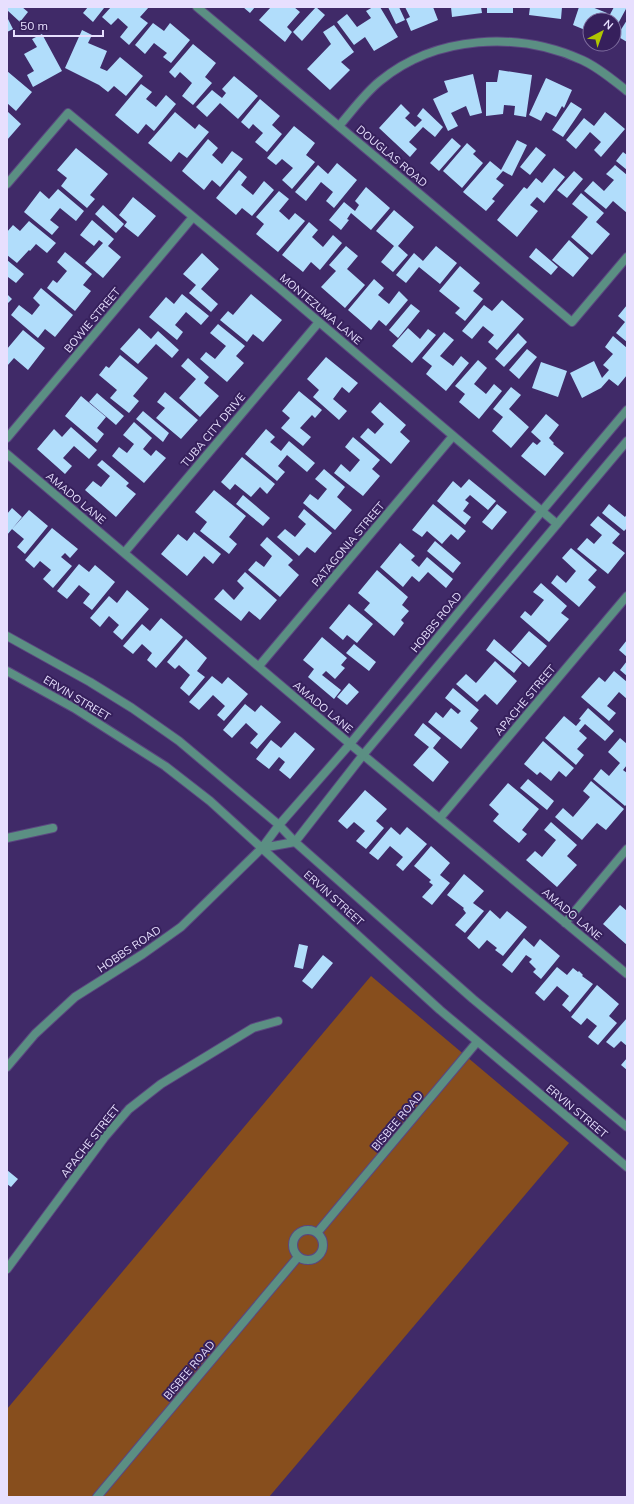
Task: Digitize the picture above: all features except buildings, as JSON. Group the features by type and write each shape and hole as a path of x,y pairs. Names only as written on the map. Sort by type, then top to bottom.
{"street":[{"name":"DOUGLAS ROAD","path":"198,7 572,322 627,257"},
{"path":"339,126 380,81 411,61 456,45 498,41 534,44 583,60 607,75 627,91"},
{"name":"MONTEZUMA LANE","path":"7,184 68,113 319,322 557,524"},
{"name":"BOWIE STREET","path":"7,438 193,217"},
{"name":"TUBA CITY DRIVE","path":"124,553 319,322"},
{"name":"HOBBS ROAD","path":"7,1067 35,1034 75,997 143,954 181,927 262,848 279,825 350,744 627,410"},
{"name":"PATAGONIA STREET","path":"259,666 453,436"},
{"path":"262,848 295,842 363,755 627,441"},
{"name":"AMADO LANE","path":"7,454 363,755 627,974"},
{"name":"APACHE STREET","path":"440,818 627,596"},
{"name":"ERVIN STREET","path":"7,636 90,682 132,708 179,741 279,825 295,842 473,999 627,1127"},
{"name":"ERVIN STREET","path":"7,671 74,708 165,766 210,801 440,1010 627,1167"},
{"path":"7,838 53,828"},
{"path":"565,923 627,849"},
{"name":"APACHE STREET","path":"7,1269 104,1138 129,1110 161,1084 253,1028 278,1021"},
{"name":"BISBEE ROAD","path":"317,1233 477,1042"},
{"path":"307,1230 317,1233 323,1241 324,1246 320,1255 306,1261 298,1257 292,1247 294,1237 302,1231 307,1230"},
{"name":"BISBEE ROAD","path":"97,1497 298,1257"}],"shaded area":[{"path":"371,976 569,1143 269,1497 7,1497 7,1409"}]}
